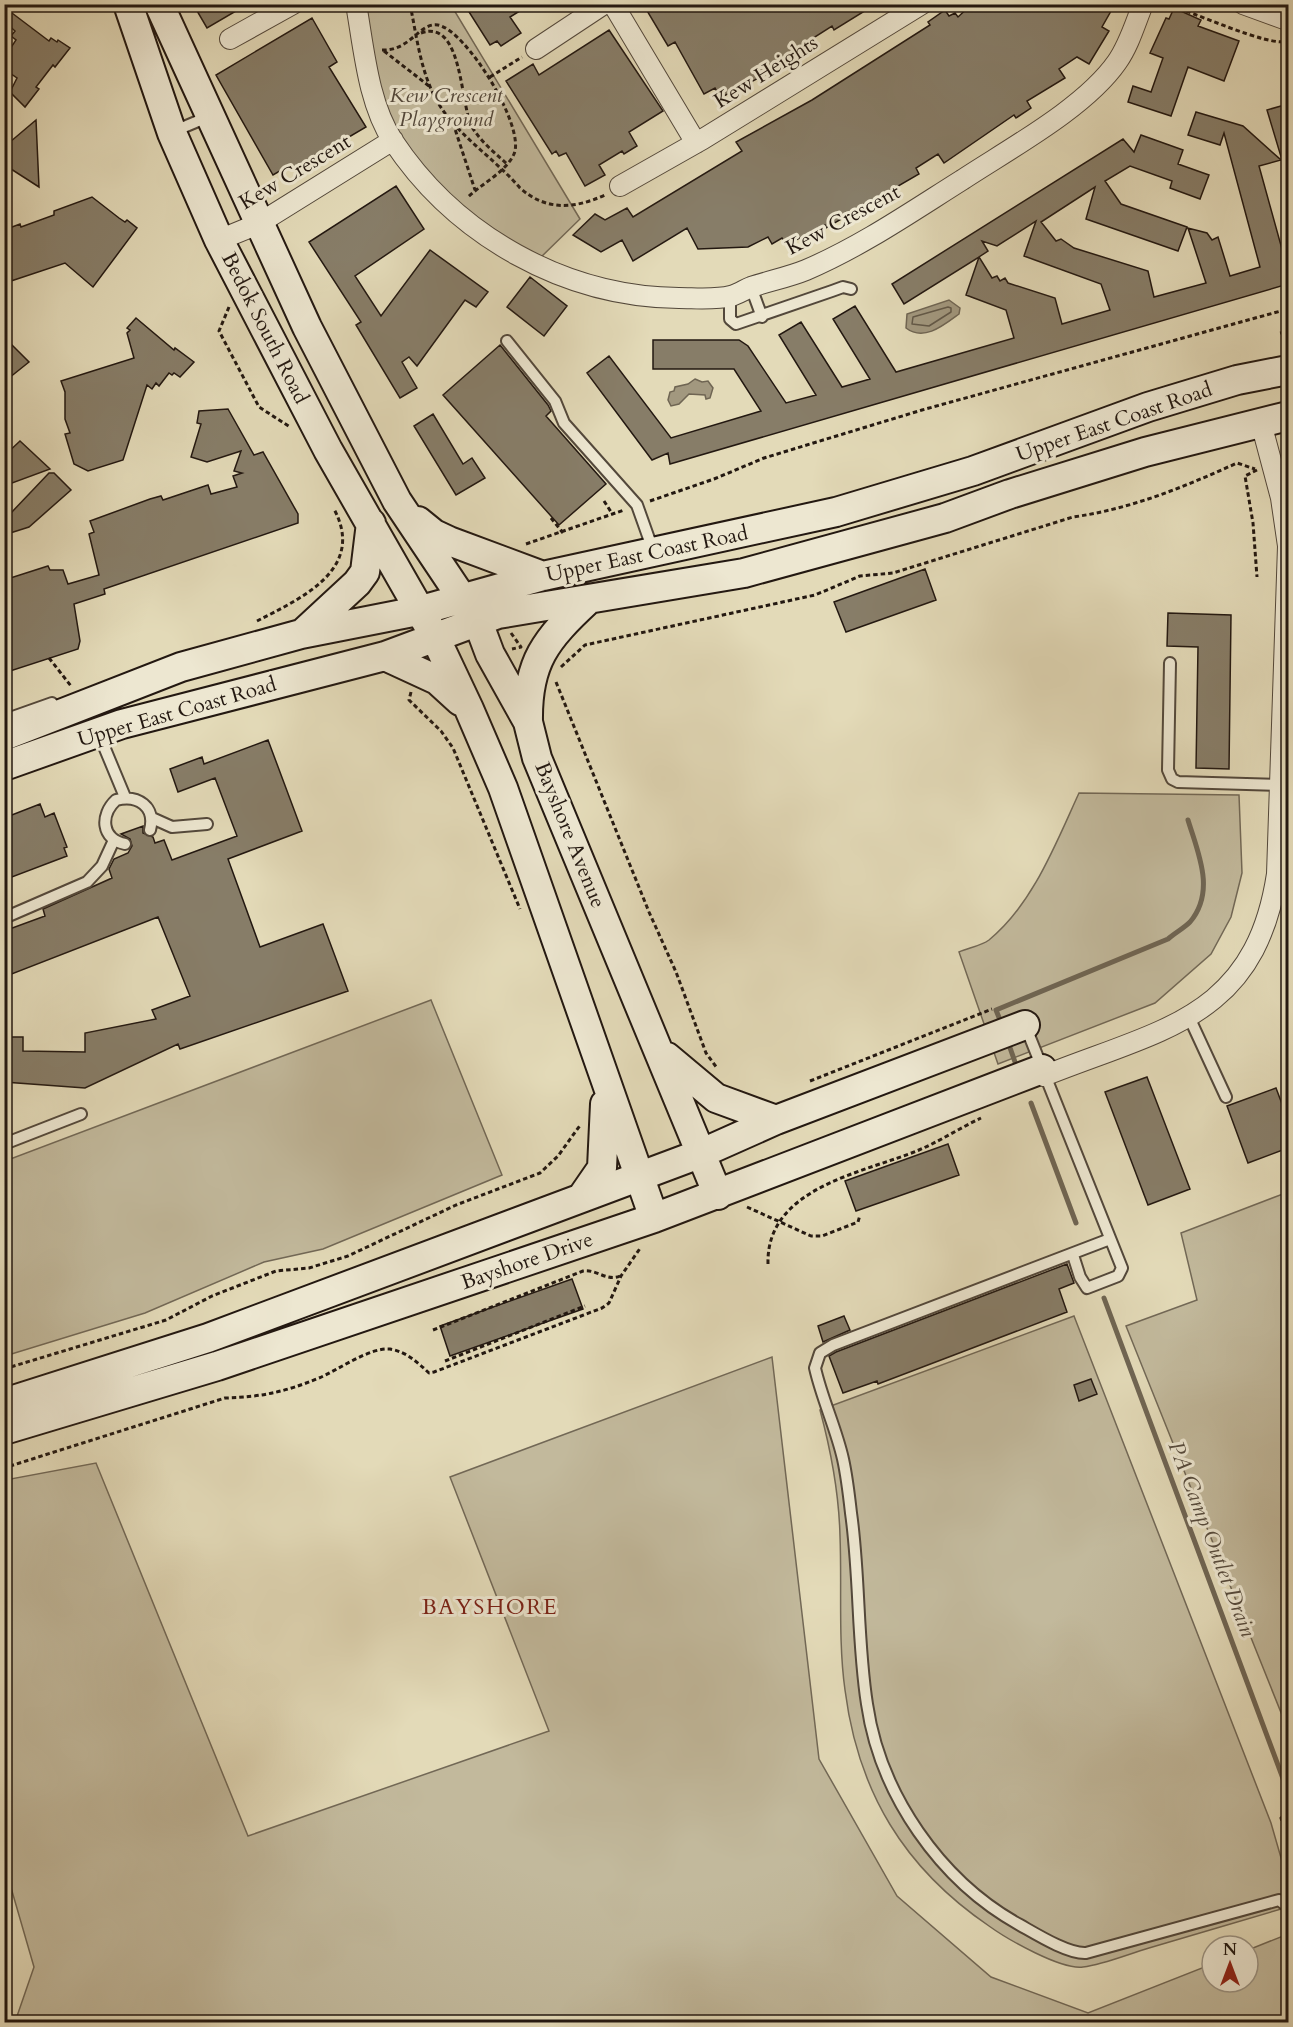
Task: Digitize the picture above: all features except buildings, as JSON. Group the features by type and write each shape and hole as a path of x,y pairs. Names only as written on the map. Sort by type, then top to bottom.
{"main road":[{"name":"Bedok South Road","path":"128,4 172,133 219,240 328,450 435,637"},
{"name":"Bedok South Road","path":"159,4 307,327 397,501 478,622"},
{"name":"Upper East Coast Road","path":"4,736 181,667 301,634 418,610 543,576 654,554 836,512 974,471 1148,407 1237,380 1288,370"},
{"name":"Upper East Coast Road","path":"4,766 98,732 226,696 386,656 498,614 755,570 945,518 1010,494 1145,452 1288,416"},
{"path":"397,501 434,534 543,576"},
{"path":"301,634 357,583 365,572 371,523"},
{"path":"528,722 528,693 538,655 561,626 588,600"},
{"name":"Bayshore Avenue","path":"478,622 490,654 528,722 537,758 702,1153 730,1200"},
{"path":"435,637 503,788 638,1176 650,1229"},
{"path":"386,656 437,680 469,710"},
{"name":"Bayshore Drive","path":"4,1403 208,1338 702,1153 776,1120 1025,1025"},
{"name":"Bayshore Avenue","path":"659,1050 693,1082 716,1098 776,1120"},
{"path":"582,1197 602,1168 606,1110 599,1063"},
{"name":"Bayshore Drive","path":"4,1430 217,1366 650,1229 730,1200 1043,1072"}],"street":[{"path":"231,39 293,4"},
{"name":"Kew Crescent","path":"356,4 373,50 376,103 393,140 430,188 495,243 519,258 579,281 653,297 730,296 802,271 884,230 1060,115 1092,90 1118,62 1143,4"},
{"path":"536,49 604,4"},
{"path":"613,4 696,143"},
{"name":"Kew Heights","path":"620,186 696,143 922,4"},
{"path":"1243,4 1287,20"},
{"name":"Kew Crescent","path":"219,240 258,224 393,140"},
{"path":"1043,1072 1170,1028 1201,1011 1234,980 1256,948 1272,903 1277,874 1288,546 1281,498 1261,423"}],"lane":[{"path":"172,133 210,116"},
{"path":"752,287 762,317"},
{"path":"730,296 730,319 733,323 762,317 843,287 851,289"},
{"path":"507,341 555,401 564,423 637,506 654,554"},
{"path":"1170,663 1168,770 1172,779 1178,782 1280,785"},
{"path":"4,720 78,694"},
{"path":"98,732 125,797"},
{"path":"125,844 114,840 107,833 105,815 116,800 125,797 142,802 152,818 172,827 207,824"},
{"path":"150,830 152,818"},
{"path":"4,918 87,882 102,866 114,840"},
{"path":"1189,1017 1226,1097"},
{"path":"1025,1025 1122,1268 1118,1276 1090,1288 1085,1287 1073,1255"},
{"path":"4,1144 81,1114"},
{"path":"1110,1239 825,1348 816,1360 817,1376 843,1459 852,1516 867,1706 886,1773 904,1808 939,1860 998,1913 1076,1952 1086,1953 1279,1900 1288,1907"}],"path":[{"path":"410,4 430,87 453,122 503,168 533,200 548,206 563,206 592,201 620,186"},
{"path":"1165,4 1261,38 1284,43 1288,41"},
{"path":"373,50 403,47 431,25 443,26 490,77 514,132 516,144 514,154 503,168 454,210"},
{"path":"417,35 434,31 451,47 458,64 466,113 472,127 507,164"},
{"path":"490,77 536,49"},
{"path":"373,50 430,87"},
{"path":"453,122 475,190"},
{"path":"225,298 229,307 219,332 259,407 293,429"},
{"path":"516,545 533,544 714,479 764,458 892,419 1288,309"},
{"path":"1280,333 1288,332"},
{"path":"723,1072 706,1053 676,972 559,694 555,682 560,668 585,645 814,595 860,576 893,573 1073,517 1098,513 1165,495 1237,463 1257,470 1245,476 1253,523 1257,577"},
{"path":"604,501 613,515"},
{"path":"333,508 342,525 342,554"},
{"path":"551,518 562,533"},
{"path":"49,658 78,694"},
{"path":"412,687 409,700 441,731 453,748 520,910"},
{"path":"806,1083 992,1009"},
{"path":"768,1264 771,1241 780,1223 795,1204 814,1189 920,1149 990,1114"},
{"path":"4,1369 166,1320 212,1296 276,1271 309,1268 348,1256 456,1205 540,1173 558,1156 581,1124"},
{"path":"730,1200 812,1236 822,1236 858,1222 860,1215"},
{"path":"4,1471 10,1466 225,1398 261,1397 318,1378 379,1349 401,1352 411,1357 429,1373 592,1314 609,1303 621,1276 650,1229"},
{"path":"433,1330 583,1271 598,1272 608,1278 621,1276"},
{"path":"445,1360 585,1306"},
{"path":"1288,1812 1281,1818 1288,1843"}],"green space":[{"name":"Kew Crescent Playground","path":"360,5 451,5 580,219 538,260 444,194 385,116"},
{"path":"1079,793 1239,795 1242,873 1231,917 1211,954 1155,1003 998,1064 959,952 989,940 1018,909 1042,872"},
{"path":"431,1000 502,1175 323,1249 264,1262 145,1313 5,1356 5,1161"},
{"path":"1288,1192 1288,1730 1126,1326 1197,1300 1181,1233"},
{"path":"1074,1316 1271,1823 1288,1882 1288,1907 1083,1967 1062,1964 1034,1952 997,1932 959,1903 932,1879 910,1853 890,1824 874,1794 861,1762 851,1727 845,1690 838,1504 831,1457 820,1410"},
{"path":"772,1357 819,1759 897,1896 991,1977 1088,2013 1200,1969 1200,1994 1260,1994 1260,1945 1288,1934 1288,2022 15,2022 34,1967 5,1867 5,1480 96,1463 248,1836 549,1731 450,1477"}],"water":[{"path":"949,300 960,308 959,314 947,323 927,333 913,332 906,328 907,314"},
{"path":"695,379 702,382 708,381 713,388 710,398 706,399 705,395 689,394 679,404 671,406 668,400 670,392 674,391 675,387 688,384"}],"waterway":[{"path":"1002,1025 996,1010 1168,939 1190,922 1198,910 1203,885 1200,859 1188,820"},
{"path":"1008,1042 1015,1062"},
{"path":"1031,1103 1076,1223"},
{"name":"PA Camp Outlet Drain","path":"1104,1298 1288,1792"}],"district":[{"name":"BAYSHORE","path":"490,1607"}]}
